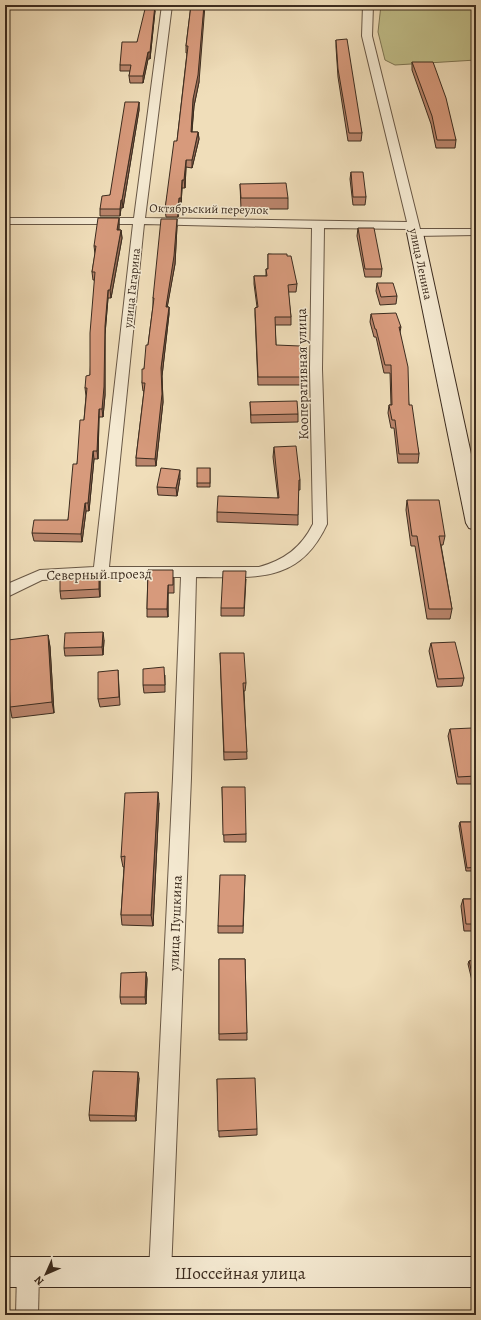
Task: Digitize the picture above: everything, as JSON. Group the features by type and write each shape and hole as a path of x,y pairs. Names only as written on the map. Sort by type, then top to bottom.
{"street":[{"name":"улица Гагарина","path":"101,572 139,221 167,5"},
{"name":"улица Ленина","path":"368,5 367,36 414,229 476,523"},
{"name":"Октябрьский переулок","path":"5,221 139,221 318,224 476,232"},
{"name":"Кооперативная улица","path":"318,224 316,369 320,524"},
{"name":"Северный проезд","path":"5,592 40,575 101,572 259,572 274,569 301,553 313,540 320,524"},
{"name":"улица Пушкина","path":"160,1273 182,778 189,573"},
{"name":"Шоссейная улица","path":"17,1272 476,1272"},
{"path":"17,1272 27,1315"}],"shaded area":[{"path":"381,5 476,5 476,60 395,65 385,60 378,32"}],"building":[{"path":"146,5 155,5 150,52 148,52 143,76 129,76 131,65 120,65 122,42 137,42"},
{"path":"191,5 204,5 198,75 193,99 191,132 198,132 192,160 186,160 184,180 182,180 181,198 179,198 178,209 165,209 174,141 177,141 188,46 186,46"},
{"path":"347,39 362,133 349,133 338,69 336,40"},
{"path":"412,62 433,62 446,98 456,140 437,140 432,116"},
{"path":"125,102 139,102 120,209 100,209 102,196 110,195"},
{"path":"351,172 363,172 366,197 353,197"},
{"path":"286,183 288,198 241,198 240,184"},
{"path":"98,218 119,218 117,230 121,230 110,290 108,290 102,409 99,409 97,451 93,451 88,503 85,503 81,534 32,533 34,520 68,520 73,464 77,464 80,420 84,420 87,388 85,388 86,376 90,375 90,333 95,272 92,272"},
{"path":"161,219 177,219 174,256 166,307 169,307 161,368 162,394 155,459 136,458 145,383 142,383 142,369 144,369 146,345 148,345 154,298"},
{"path":"358,228 374,228 382,269 365,269"},
{"path":"268,254 287,254 287,256 291,256 297,284 288,285 291,317 275,317 276,345 300,346 302,377 258,377 255,308 258,307 254,276 267,276 266,269 268,269"},
{"path":"377,283 393,283 397,296 381,297"},
{"path":"396,313 401,327 399,327 408,367 409,405 412,405 419,454 399,454 395,420 392,420 389,405 392,405 391,365 385,365 371,314"},
{"path":"297,401 298,414 251,415 250,402"},
{"path":"296,446 300,480 298,515 217,512 218,496 279,498 274,447"},
{"path":"161,468 180,470 176,488 157,487"},
{"path":"197,468 210,468 210,483 197,483"},
{"path":"407,500 439,500 445,536 439,536 452,609 429,609 417,536 412,536"},
{"path":"148,570 173,570 173,585 168,585 167,609 147,609"},
{"path":"223,571 246,571 244,608 221,608"},
{"path":"99,573 99,589 60,591 60,575"},
{"path":"103,632 102,647 64,648 65,633"},
{"path":"48,635 52,702 10,707 8,640"},
{"path":"455,642 464,678 438,679 431,643"},
{"path":"220,653 244,653 246,683 243,683 247,752 224,752"},
{"path":"164,667 165,685 143,685 143,669"},
{"path":"118,670 119,697 98,699 98,672"},
{"path":"472,728 476,748 476,776 458,777 450,729"},
{"path":"222,787 245,787 246,834 223,835"},
{"path":"158,792 151,915 121,915 125,856 121,857 125,793"},
{"path":"460,822 476,822 476,867 467,868"},
{"path":"220,875 245,875 243,926 218,926"},
{"path":"463,899 476,899 476,924 466,924"},
{"path":"219,959 245,959 247,1033 219,1034"},
{"path":"476,960 476,986 475,986 469,961"},
{"path":"146,972 145,997 120,997 121,973"},
{"path":"93,1071 138,1072 135,1116 89,1115"},
{"path":"255,1078 257,1129 218,1131 217,1079"}]}
